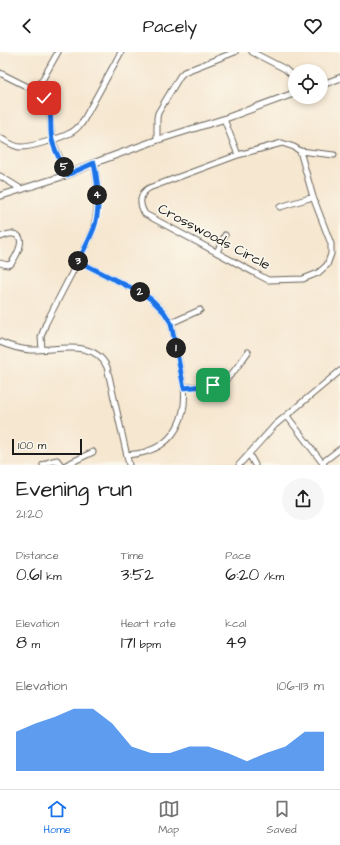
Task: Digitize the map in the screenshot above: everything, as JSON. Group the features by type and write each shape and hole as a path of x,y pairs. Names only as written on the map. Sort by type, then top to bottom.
{"street":[{"path":"36,91 58,52"},
{"path":"0,138 18,147 25,147 52,140 70,133 82,123 121,52"},
{"path":"157,140 158,113 180,76 188,69 235,52"},
{"path":"252,52 288,72"},
{"path":"0,73 36,91 49,104 52,140 67,175"},
{"path":"328,82 340,78"},
{"path":"0,196 67,175 94,163 157,140 224,119 288,96"},
{"path":"224,119 238,155"},
{"name":"Crosswoods Circle","path":"282,143 294,146 300,151 313,197 331,244 331,254 327,266 318,273 303,279 268,280 146,214 141,205 141,198 145,191 149,188 238,155 282,143"},
{"path":"300,151 334,155"},
{"path":"42,349 41,337 46,323 90,238 97,215 96,175 94,163"},
{"path":"0,176 20,189"},
{"path":"280,207 313,197"},
{"path":"0,237 13,234 17,235 21,240 21,244 11,264 7,266 0,263"},
{"path":"216,252 225,235"},
{"path":"78,261 145,295 164,312 171,323 185,397 183,413 179,426 172,436 163,444 148,452 127,455"},
{"path":"171,323 200,310"},
{"path":"0,342 19,348 85,348 93,351 102,359 107,367 129,465"},
{"path":"184,388 213,385 224,381 248,352"},
{"path":"239,465 275,425 340,371"},
{"path":"287,416 323,464 340,449"},
{"path":"66,465 93,452"},
{"path":"249,454 255,465"},
{"path":"43,465 57,460 61,465"}],"route":[{"path":"44,98 49,104 50,109 52,140 67,175 94,163 98,201 97,215 90,238 78,261 145,295 164,312 171,323 184,388 213,385"}]}
